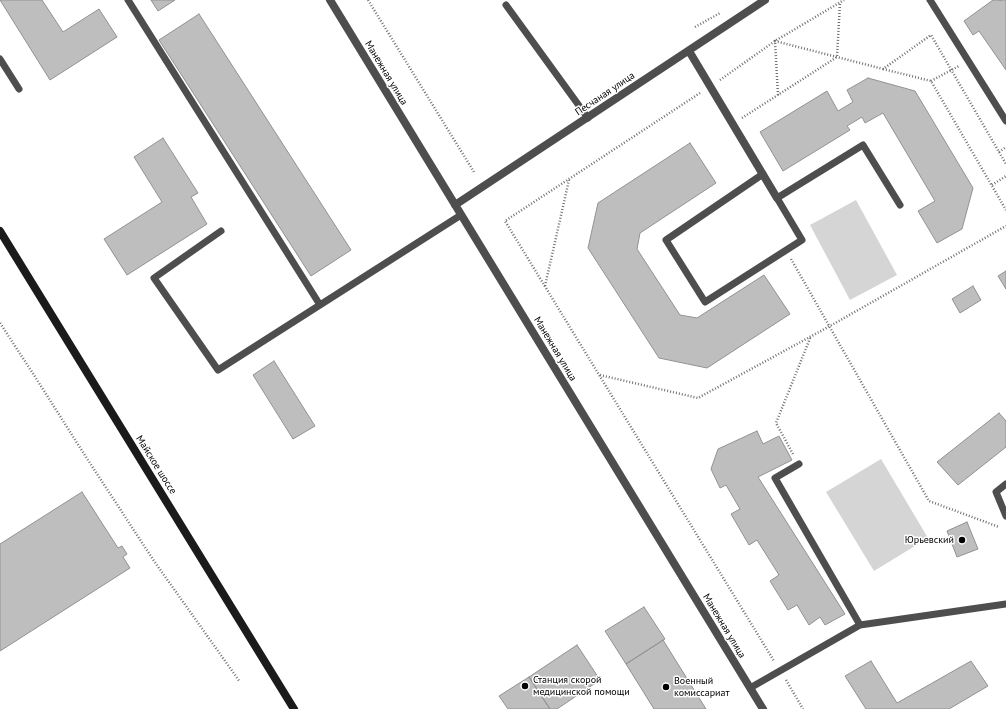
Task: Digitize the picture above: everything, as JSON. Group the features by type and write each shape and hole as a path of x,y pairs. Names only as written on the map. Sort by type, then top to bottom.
{"street":[{"name":"Манежная улица","path":"330,0 763,709"},
{"name":"Песчаная улица","path":"455,205 765,0"},
{"path":"689,51 777,198"},
{"name":"Майское шоссе","path":"0,231 294,709"}],"lane":[{"path":"128,0 320,305"},
{"path":"930,0 1006,121"},
{"path":"506,5 588,118"},
{"path":"0,59 19,89"},
{"path":"763,174 666,240 704,302 802,240 777,198 863,145 900,205"},
{"path":"221,231 154,278 218,370 461,215"},
{"path":"800,464 775,478 860,625"},
{"path":"1006,484 996,492 1006,516"},
{"path":"750,688 860,625 1006,604"}],"path":[{"path":"368,0 474,172"},
{"path":"803,709 505,221 710,86 775,41 844,0"},
{"path":"837,57 840,3"},
{"path":"695,27 723,11"},
{"path":"883,69 931,35 1006,164"},
{"path":"775,41 931,81 968,61"},
{"path":"775,41 778,95"},
{"path":"738,120 837,57"},
{"path":"931,81 1006,210"},
{"path":"999,152 1006,147"},
{"path":"992,185 1006,176"},
{"path":"545,286 569,179"},
{"path":"599,375 698,398 830,326 1006,226"},
{"path":"786,250 929,501 1006,529"},
{"path":"0,324 154,561 240,682"},
{"path":"800,464 776,423 812,336"}],"shaded area":[{"path":"856,200 897,275 850,300 810,225"},
{"path":"881,459 928,538 874,571 826,492"}],"building":[{"path":"0,0 42,0 63,32 99,9 117,37 50,80"},
{"path":"151,0 175,0 158,11"},
{"path":"993,0 1006,0 1006,70 979,31 973,35 964,21"},
{"path":"199,14 351,250 311,276 159,40"},
{"path":"868,78 915,91 973,188 962,229 937,243 918,211 935,201 883,113 865,123 862,117 847,126 850,130 783,171 760,132 827,91 838,111 853,102 847,90"},
{"path":"163,138 198,193 191,197 207,224 127,275 104,239 162,202 134,157"},
{"path":"690,143 716,183 640,233 637,249 680,315 697,318 764,275 790,314 707,368 659,358 588,248 598,203"},
{"path":"1006,271 1006,289 998,276"},
{"path":"973,286 981,300 960,313 952,299"},
{"path":"274,361 315,426 293,439 253,375"},
{"path":"999,413 1006,421 1006,447 958,485 937,462"},
{"path":"757,431 763,444 779,436 792,460 758,477 845,614 825,625 820,617 809,625 797,605 788,610 770,581 779,575 757,540 749,545 731,514 740,509 726,485 720,488 711,469 718,449"},
{"path":"82,492 118,548 122,546 127,554 123,557 130,568 0,651 0,544"},
{"name":"Юрьевский","path":"967,522 978,549 957,557 947,531"},
{"path":"644,607 665,639 626,664 605,631"},
{"name":"Военный комиссариат","path":"663,640 706,709 654,709 626,664"},
{"path":"577,645 600,680 557,709 550,709 529,677"},
{"path":"871,661 897,703 971,661 988,686 949,709 866,709 845,676"},
{"name":"Станция скорой медицинской помощи","path":"529,677 550,709 508,709 499,696"}],"place":[{"name":"Юрьевский","path":"962,540"},
{"name":"Станция скорой медицинской помощи","path":"525,686"},
{"name":"Военный комиссариат","path":"666,687"}]}
